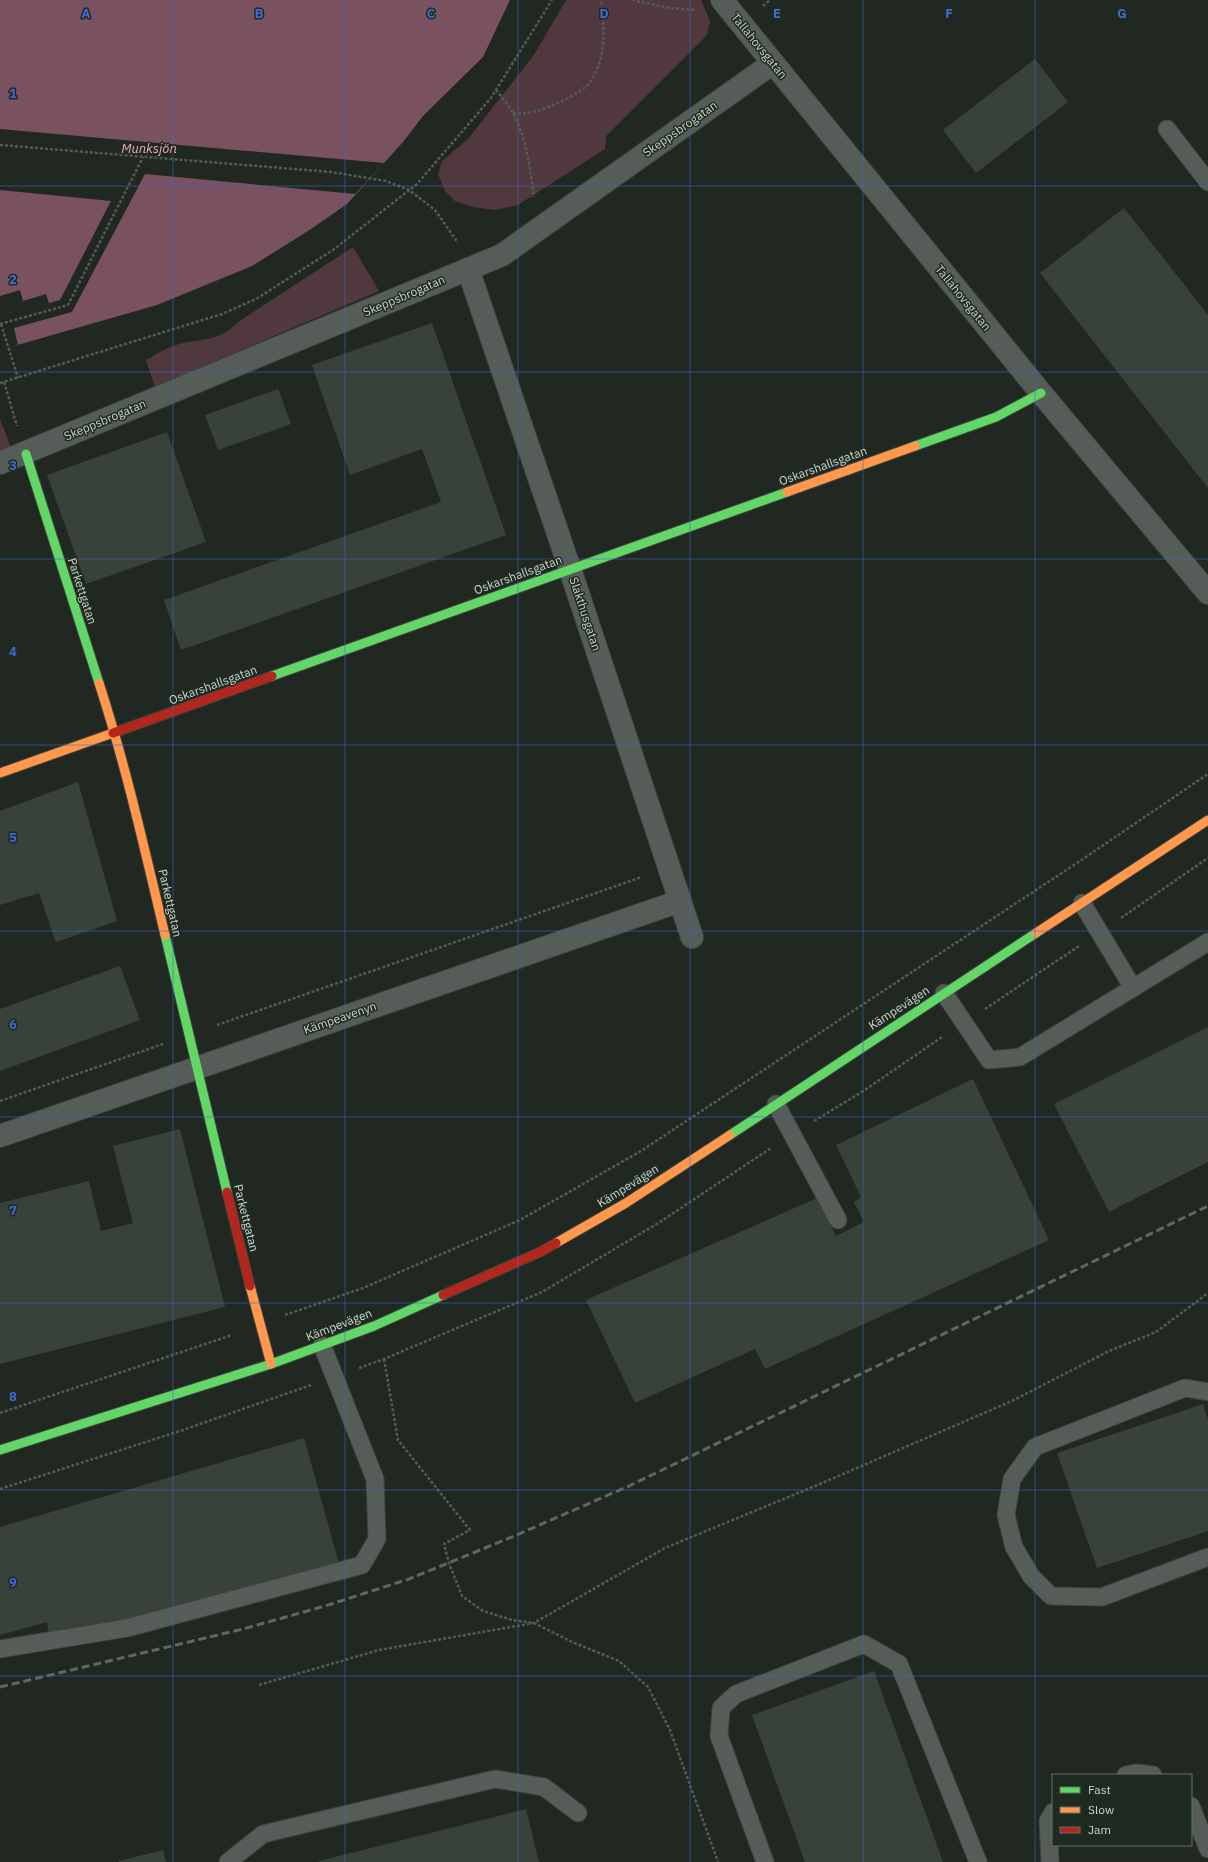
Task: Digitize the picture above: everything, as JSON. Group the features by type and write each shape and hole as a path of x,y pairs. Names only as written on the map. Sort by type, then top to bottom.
{"street":[{"name":"Tallahovsgatan","path":"725,4 1041,393 1208,593"},
{"name":"Skeppsbrogatan","path":"0,463 26,454 502,255 773,63"},
{"name":"Slakthusgatan","path":"468,269 570,569 692,937"},
{"name":"Oskarshallsgatan","path":"0,773 996,417 1041,393"},
{"name":"Parkettgatan","path":"26,454 115,732 259,1325 271,1364"},
{"name":"Kämpevägen","path":"0,1450 271,1364 374,1326 540,1252 626,1203 1208,820"},
{"name":"Kämpeavenyn","path":"0,1136 680,901"}],"lane":[{"path":"1167,129 1208,182"},
{"path":"1082,903 1133,988"},
{"path":"944,994 989,1060 1020,1057 1208,942"},
{"path":"776,1104 838,1220"},
{"path":"0,1649 127,1628 362,1566 377,1539 375,1479 322,1345"},
{"path":"1208,1392 1185,1388 1035,1447 1012,1479 1006,1515 1014,1548 1031,1576 1051,1596 1102,1597 1208,1557"},
{"path":"764,1862 719,1736 721,1708 736,1694 864,1644 899,1664 978,1862"},
{"path":"1131,1774 1144,1774"},
{"path":"228,1862 263,1834 495,1779 544,1787 578,1813"},
{"path":"1192,1809 1208,1849"},
{"path":"1050,1862 1048,1822 1052,1814"}],"path":[{"path":"0,383 222,314 256,298 333,250 409,190 427,172 491,98 552,0"},
{"path":"513,113 524,114 547,108 585,87 596,72 605,40 601,0"},
{"path":"632,0 669,8 693,10 725,4"},
{"path":"496,90 513,113 522,136 528,156 539,229"},
{"path":"0,145 330,172 386,181 409,190 435,210 457,239 468,269"},
{"path":"18,378 1,324 68,305 143,157"},
{"path":"4,382 26,454"},
{"path":"0,1413 363,1288 520,1220 634,1154 1076,863 1208,774"},
{"path":"0,1101 669,868"},
{"path":"259,1685 379,1650 534,1623 665,1548 820,1484 1014,1400 1109,1351 1156,1332 1208,1294"},
{"path":"384,1359 398,1440 470,1530 444,1544 449,1563 462,1596 483,1611 512,1620 534,1623 572,1642 618,1661 648,1687 670,1730 718,1862"}],"shaded area":[{"path":"566,0 701,0 710,21 707,35 606,136 605,149 518,205 495,210 473,207 455,201 445,191 438,174 442,161 468,139 534,55"},
{"path":"353,247 379,291 155,387 146,360 173,346 223,334 238,322"},
{"path":"0,419 11,448 0,451"}],"water":[{"name":"Munksjön","path":"0,0 510,0 483,57 423,116 403,142 347,204 308,231 252,266 157,305 0,350"}],"pier":[{"path":"0,129 384,163 355,194 145,174 72,312 14,328 18,345 0,350 0,296 20,290 23,301 46,294 49,303 60,300 111,201 0,190"}],"building":[{"path":"1035,59 1068,102 976,173 943,130"},
{"path":"1124,208 1208,315 1208,488 1040,273"},
{"path":"432,323 506,535 181,650 164,600 441,502 422,449 350,475 312,365"},
{"path":"278,389 291,424 218,450 205,415"},
{"path":"167,432 206,542 86,584 47,475"},
{"path":"78,782 117,921 56,942 39,893 0,905 0,811"},
{"path":"120,966 140,1020 0,1071 0,1009"},
{"path":"1208,1027 1208,1162 1109,1212 1054,1104"},
{"path":"973,1079 1049,1240 765,1369 755,1349 635,1403 586,1300 817,1198 836,1236 864,1222 854,1202 861,1197 836,1145"},
{"path":"180,1129 225,1307 0,1364 0,1203 89,1181 101,1231 133,1223 113,1146"},
{"path":"1203,1404 1208,1420 1208,1531 1097,1568 1057,1453"},
{"path":"304,1438 340,1567 136,1621 49,1636 47,1622 0,1635 0,1527"},
{"path":"874,1671 943,1862 805,1862 752,1715"},
{"path":"526,1809 539,1862 319,1861"},
{"path":"163,1850 166,1862 119,1862 119,1861"}],"railway":[{"path":"0,1687 243,1629 325,1606 409,1579 512,1537 629,1486 1208,1206"}],"traffic: fast":[{"path":"915,446 996,417 1041,393"},
{"path":"26,454 99,683"},
{"path":"272,676 787,492"},
{"path":"730,1135 1036,933"},
{"path":"165,935 227,1192"},
{"path":"0,1450 271,1364 374,1326 443,1295"}],"traffic: slow":[{"path":"787,492 915,446"},
{"path":"99,683 126,777 165,935"},
{"path":"0,773 113,733"},
{"path":"1036,933 1208,820"},
{"path":"556,1243 626,1203 730,1135"},
{"path":"250,1286 271,1364"}],"traffic: jam":[{"path":"113,733 272,676"},
{"path":"227,1192 250,1286"},
{"path":"443,1295 540,1252 556,1243"}]}
